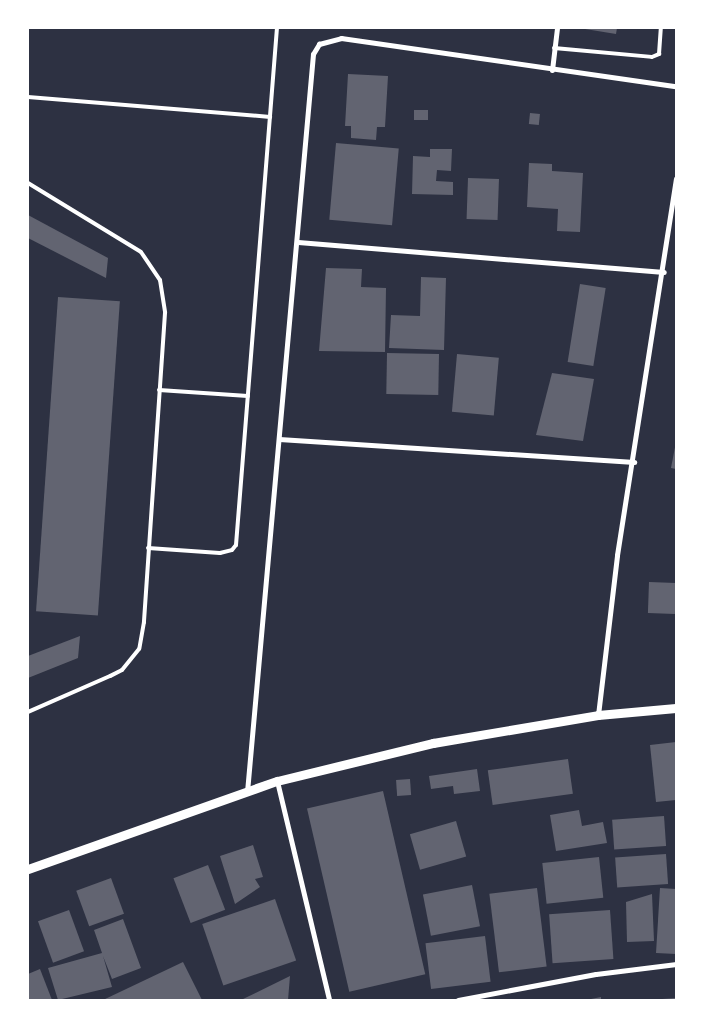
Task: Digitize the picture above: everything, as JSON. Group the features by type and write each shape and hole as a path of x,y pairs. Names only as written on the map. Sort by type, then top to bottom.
{"street":[{"path":"552,70 556,28"},
{"path":"247,792 298,242 310,67 313,54 319,44 341,38 552,70 676,86"},
{"path":"598,715 617,556 664,272 676,179"},
{"path":"298,242 664,272"},
{"path":"279,439 634,462"},
{"path":"28,869 277,781 433,743 598,715 676,708"},
{"path":"277,781 329,1000"},
{"path":"458,1000 596,974 676,964"}],"lane":[{"path":"148,548 220,553 232,550 236,545 278,28"},
{"path":"554,48 652,57 659,54 661,28"},
{"path":"28,97 270,117"},
{"path":"28,184 128,241 152,264 164,296 143,636 132,660 110,676 28,712"},
{"path":"159,390 248,396"}],"building":[{"path":"579,28 617,28 616,34"},
{"path":"348,74 388,76 385,127 377,127 376,140 351,138 351,126 345,126"},
{"path":"414,110 428,110 428,120 414,120"},
{"path":"530,113 540,114 539,125 529,124"},
{"path":"336,143 399,148 392,225 329,220"},
{"path":"430,149 452,149 451,171 437,170 436,181 453,182 453,195 412,194 413,156 430,157"},
{"path":"529,163 552,164 552,171 583,173 580,232 557,231 558,209 527,207"},
{"path":"468,178 499,179 498,220 467,219"},
{"path":"28,215 108,258 106,278 28,238"},
{"path":"326,268 362,269 361,287 386,288 385,352 319,351"},
{"path":"421,277 446,278 444,350 389,348 391,315 420,316"},
{"path":"580,284 606,288 593,366 568,362"},
{"path":"58,297 120,301 98,616 36,611"},
{"path":"387,353 439,354 438,395 386,394"},
{"path":"457,354 499,358 494,415 452,412"},
{"path":"552,373 594,379 583,441 536,435"},
{"path":"676,442 676,469 671,468"},
{"path":"649,582 676,583 675,614 648,613"},
{"path":"80,636 78,658 28,678 28,656"},
{"path":"676,742 676,800 656,802 650,745"},
{"path":"568,759 573,794 493,805 488,770"},
{"path":"477,769 480,791 454,794 453,786 431,789 429,776"},
{"path":"410,779 411,795 397,796 396,780"},
{"path":"383,791 425,974 349,992 307,809"},
{"path":"579,810 582,826 603,822 607,843 556,851 550,815"},
{"path":"664,816 666,846 614,850 612,820"},
{"path":"456,821 466,857 420,870 410,834"},
{"path":"253,845 263,877 255,879 260,887 235,904 220,856"},
{"path":"666,854 668,884 617,887 615,858"},
{"path":"599,857 603,898 547,904 542,863"},
{"path":"208,865 225,910 191,923 173,878"},
{"path":"111,878 124,914 89,926 76,891"},
{"path":"472,885 480,926 431,936 423,895"},
{"path":"537,888 547,966 499,972 489,894"},
{"path":"660,888 676,889 676,954 656,953"},
{"path":"652,894 654,941 627,942 626,902"},
{"path":"275,899 296,960 223,986 202,924"},
{"path":"69,910 84,951 53,963 38,921"},
{"path":"610,910 613,959 553,963 549,914"},
{"path":"123,919 141,968 112,979 103,956 112,987 58,1000 48,968 102,953 94,930"},
{"path":"485,936 491,982 431,989 425,943"},
{"path":"183,962 202,1000 103,1000"},
{"path":"40,969 52,1000 28,1000 28,974"},
{"path":"290,976 288,1000 241,1000"},
{"path":"601,997 601,1000 586,1000"},
{"path":"676,998 676,1000 662,1000 662,999"}]}
